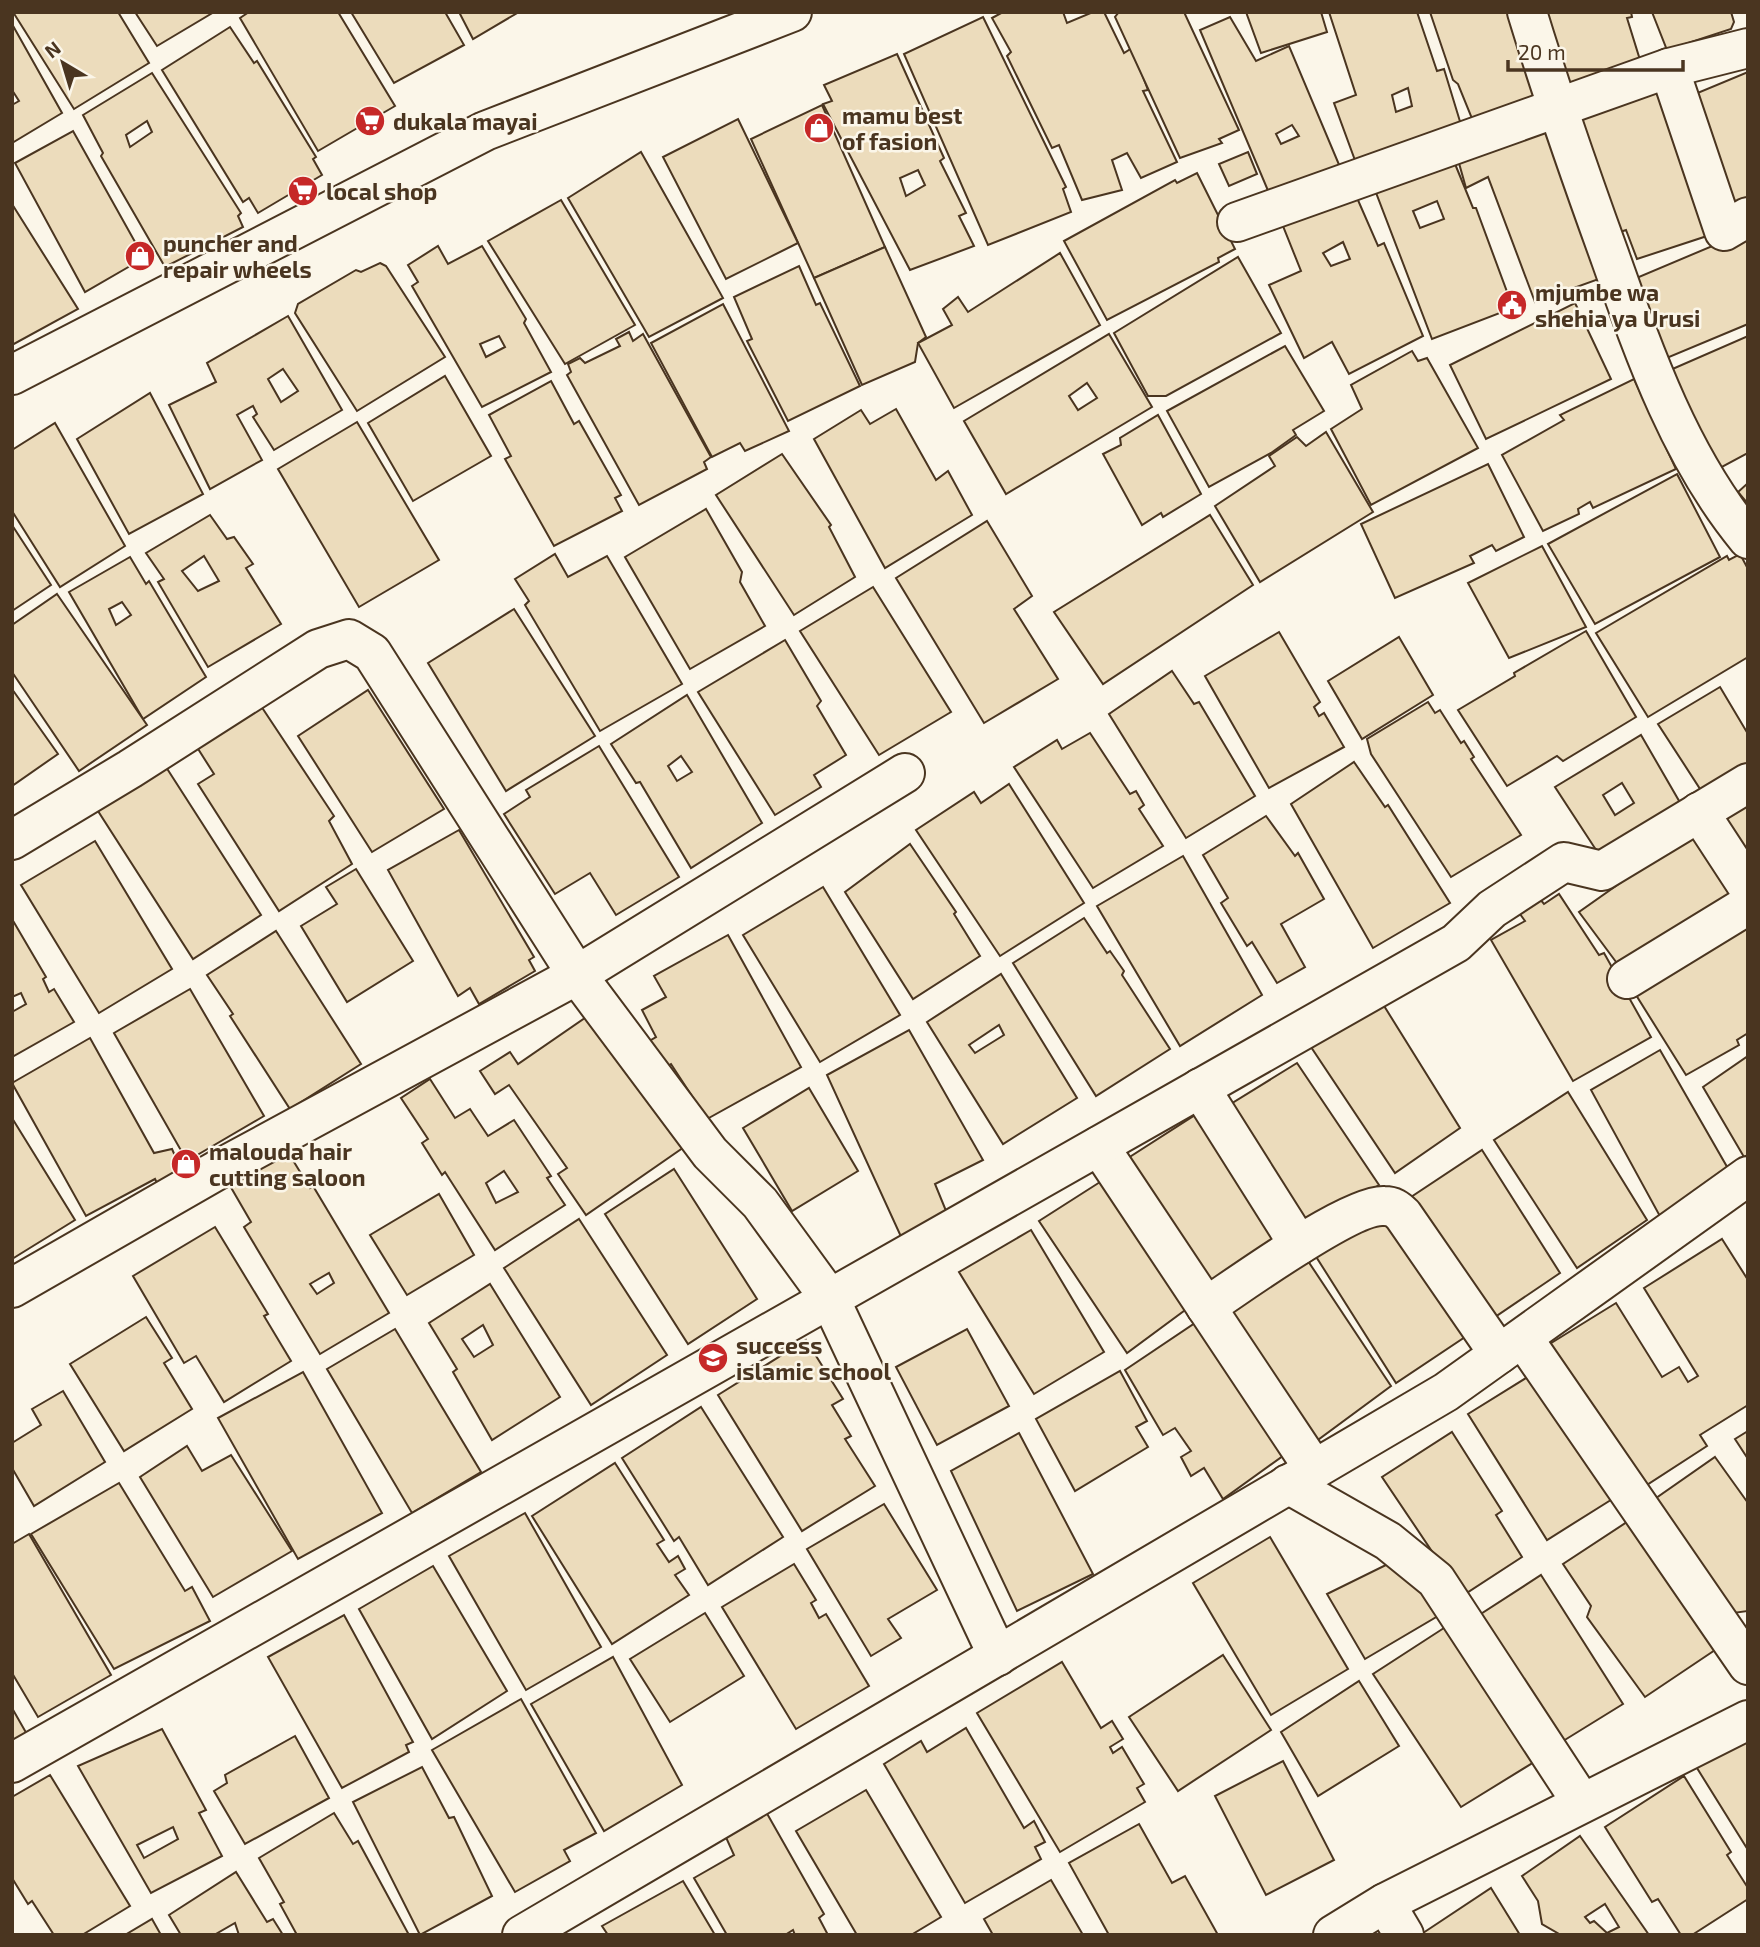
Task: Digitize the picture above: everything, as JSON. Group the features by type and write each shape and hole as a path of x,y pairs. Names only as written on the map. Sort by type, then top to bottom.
{"street":[{"path":"12,375 485,131 792,12"},
{"path":"1527,12 1557,108 1637,333 1673,416 1721,507 1748,539"},
{"path":"1237,222 1669,68 1748,48"},
{"path":"1669,68 1724,231 1748,217"},
{"path":"12,840 130,769 318,649 349,639 372,653 576,975 710,1153 760,1203 830,1298 998,1656"},
{"path":"12,1288 221,1168 576,975 905,773"},
{"path":"12,1763 1457,943 1492,909 1564,862 1602,870 1748,783"},
{"path":"1699,812 1748,887"},
{"path":"1627,979 1748,905"},
{"path":"1200,1088 1299,1245"},
{"path":"1099,1146 1206,1307 1301,1477 1436,1580 1582,1803"},
{"path":"522,1935 1446,1392 1748,1176"},
{"path":"1206,1307 1299,1245 1367,1209 1382,1205 1395,1208 1511,1346 1748,1665"},
{"path":"1333,1935 1394,1919 1582,1803 1748,1720"}],"building":[{"path":"13,12 118,12 149,63 74,109"},
{"path":"135,12 214,12 157,46"},
{"path":"249,12 338,12 395,106 318,151 240,18"},
{"path":"351,12 445,12 464,45 394,83"},
{"path":"459,12 519,12 473,39"},
{"path":"1003,12 1063,12 1067,23 1093,12 1104,12 1124,53 1132,48 1148,90 1143,91 1177,162 1141,178 1127,153 1112,160 1122,190 1082,200 1059,145 1052,148 1007,56 1011,52 992,18"},
{"path":"1119,12 1184,12 1239,130 1219,139 1222,143 1180,158 1115,17"},
{"path":"1246,12 1321,12 1327,32 1261,53"},
{"path":"1329,12 1417,12 1437,71 1444,69 1462,128 1356,163 1334,103 1356,95","holes":["1408,88 1412,106 1396,112 1392,95"]},
{"path":"1430,12 1513,12 1541,99 1475,126 1458,84 1453,80"},
{"path":"1541,12 1631,12 1632,17 1627,18 1640,60 1569,86"},
{"path":"1652,12 1731,12 1734,22 1731,29 1667,50"},
{"path":"983,17 1066,187 1063,189 1071,212 988,245 904,54"},
{"path":"1230,17 1256,61 1289,46 1340,167 1269,193 1200,30","holes":["1292,125 1299,136 1281,144 1276,134"]},
{"path":"12,24 62,113 12,143 12,105 19,101 12,90"},
{"path":"230,27 254,63 257,61 316,157 313,159 322,175 258,213 249,198 243,202 162,70"},
{"path":"897,54 944,158 940,161 966,213 959,216 974,246 910,270 823,104 832,101 824,85","holes":["918,170 925,185 906,196 900,178"]},
{"path":"1748,72 1748,203 1726,212 1683,99"},
{"path":"152,73 241,213 238,216 243,227 165,267 101,156 103,153 83,115","holes":["147,121 152,132 130,147 126,135"]},
{"path":"1654,79 1710,235 1637,259 1626,230 1617,233 1573,111"},
{"path":"822,105 885,247 814,278 751,139"},
{"path":"1551,118 1610,275 1535,302 1488,177 1466,188 1457,156"},
{"path":"738,119 798,243 726,279 663,157"},
{"path":"73,131 144,258 85,292 15,163"},
{"path":"641,152 723,298 649,337 568,198"},
{"path":"1248,152 1257,174 1229,186 1219,164"},
{"path":"1453,159 1473,208 1476,208 1513,308 1432,339 1375,190","holes":["1437,201 1444,219 1420,228 1413,211"]},
{"path":"1197,173 1235,249 1218,258 1219,262 1107,320 1064,241 1175,180 1177,183"},
{"path":"1354,191 1378,246 1384,243 1423,336 1349,374 1332,342 1304,358 1269,285 1301,271 1281,221","holes":["1343,242 1350,259 1331,266 1323,253"]},
{"path":"561,200 635,325 565,364 488,241"},
{"path":"12,204 78,309 12,345"},
{"path":"1748,231 1748,324 1662,360 1634,279"},
{"path":"438,246 448,264 482,246 526,319 524,323 551,372 482,407 412,286 418,282 408,265","holes":["499,336 505,347 486,357 480,344"]},
{"path":"885,247 926,337 918,343 915,362 862,385 814,278"},
{"path":"1060,253 1100,325 954,408 918,343 952,325 943,309 958,297 968,312"},
{"path":"1238,257 1281,333 1166,396 1148,396 1114,333"},
{"path":"380,263 386,266 445,357 357,411 295,313 298,304 356,270 361,272"},
{"path":"799,266 816,305 820,303 860,386 788,421 747,341 752,339 734,297"},
{"path":"1575,303 1611,379 1486,439 1450,365"},
{"path":"723,304 789,431 745,451 740,443 712,457 651,343"},
{"path":"288,316 342,410 274,450 253,417 257,414 253,406 237,415 262,460 210,489 169,405 216,382 207,363","holes":["283,369 298,391 281,402 268,379"]},
{"path":"629,332 633,341 643,334 711,457 704,462 707,469 639,505 567,375 571,372 568,364 580,358 585,363 620,346 616,339"},
{"path":"1109,334 1152,407 1006,494 964,421","holes":["1087,383 1097,398 1078,410 1069,396"]},
{"path":"1748,336 1748,453 1720,468 1661,374"},
{"path":"1285,346 1324,411 1293,430 1296,435 1271,453 1209,487 1167,411"},
{"path":"1412,351 1418,361 1427,358 1478,448 1371,505 1331,429 1362,409 1351,385"},
{"path":"445,376 491,456 413,501 368,423"},
{"path":"1634,379 1676,469 1593,508 1590,502 1578,509 1579,514 1543,531 1502,455 1564,420 1560,415"},
{"path":"551,381 574,424 579,421 621,495 615,498 622,511 554,546 505,459 511,456 489,415"},
{"path":"150,393 203,494 129,534 77,439"},
{"path":"896,409 936,480 948,471 972,515 885,568 814,439 861,410 870,424"},
{"path":"1158,415 1201,494 1163,517 1161,513 1142,525 1103,454 1121,445 1120,438"},
{"path":"357,422 439,560 359,607 278,469"},
{"path":"55,423 125,546 60,587 12,511 12,450"},
{"path":"1326,432 1373,512 1260,582 1215,506 1275,466 1269,456 1297,437 1306,446"},
{"path":"782,454 831,525 829,527 855,577 794,615 716,495"},
{"path":"1488,464 1524,537 1496,551 1492,545 1470,556 1474,563 1395,598 1361,524"},
{"path":"1677,474 1720,557 1595,624 1548,544"},
{"path":"1748,483 1748,504 1738,492"},
{"path":"706,509 742,572 740,582 765,626 690,669 625,557"},
{"path":"210,515 227,539 234,537 253,564 246,568 281,624 208,667 158,582 164,579 146,553","holes":["204,556 219,581 198,591 182,571"]},
{"path":"1210,515 1253,585 1103,684 1054,612"},
{"path":"987,521 1032,596 1014,609 1058,679 984,723 896,578"},
{"path":"12,525 51,585 12,611"},
{"path":"1542,546 1586,627 1509,658 1468,583"},
{"path":"555,554 568,577 607,556 682,684 600,731 525,605 529,601 515,579"},
{"path":"1740,554 1748,569 1748,657 1648,717 1596,633 1727,556 1729,560"},
{"path":"130,557 146,584 149,581 206,677 143,719 69,592","holes":["122,602 131,615 116,625 109,609"]},
{"path":"873,587 951,712 879,755 800,631"},
{"path":"57,594 147,725 79,771 12,672 12,625"},
{"path":"514,609 595,736 506,791 428,663"},
{"path":"1586,631 1636,717 1563,761 1557,756 1507,786 1458,710"},
{"path":"1279,632 1320,702 1314,707 1319,716 1324,713 1344,747 1269,788 1205,676"},
{"path":"1399,637 1433,695 1362,739 1328,681"},
{"path":"785,640 821,701 817,706 846,755 814,775 821,787 775,815 698,692"},
{"path":"1172,671 1194,704 1199,702 1255,796 1186,838 1109,714"},
{"path":"1720,687 1748,734 1748,767 1704,795 1658,724"},
{"path":"12,689 58,754 12,786"},
{"path":"368,690 444,809 372,852 298,736"},
{"path":"687,695 762,823 691,868 640,782 636,783 611,744","holes":["681,756 692,772 677,781 668,766"]},
{"path":"1428,702 1435,713 1440,710 1461,743 1464,741 1474,757 1471,759 1521,835 1451,877 1371,754 1367,739"},
{"path":"259,703 334,816 329,821 352,864 279,911 198,784 214,774 195,744"},
{"path":"1090,733 1130,794 1136,791 1144,805 1139,809 1163,846 1093,888 1014,767 1057,740 1062,749"},
{"path":"1641,735 1682,806 1600,856 1555,787","holes":["1622,783 1634,803 1615,815 1603,795"]},
{"path":"599,746 679,877 616,915 590,873 555,894 504,814 530,797 526,790"},
{"path":"1354,762 1385,807 1388,805 1450,903 1373,948 1291,804"},
{"path":"166,767 261,915 193,959 98,811"},
{"path":"1009,784 1084,903 1000,956 916,830 974,792 981,803"},
{"path":"1748,793 1748,869 1714,813"},
{"path":"1266,816 1295,856 1298,853 1324,899 1281,924 1305,967 1277,983 1252,942 1247,946 1221,903 1228,898 1203,855"},
{"path":"459,830 534,957 529,960 535,971 479,1004 470,988 458,996 388,870"},
{"path":"1694,831 1735,895 1622,970 1579,912"},
{"path":"95,841 172,969 99,1013 21,885"},
{"path":"910,844 956,912 954,914 980,956 913,999 845,892"},
{"path":"1183,856 1262,995 1180,1046 1097,906"},
{"path":"356,869 413,961 347,1002 301,926 337,904 326,887"},
{"path":"823,887 900,1015 820,1062 743,935"},
{"path":"1534,892 1544,904 1559,894 1599,955 1604,953 1651,1037 1573,1081 1491,940 1525,921 1515,907"},
{"path":"1748,913 1748,1033 1737,1040 1739,1045 1686,1075 1631,987"},
{"path":"1084,918 1107,953 1110,951 1124,971 1122,975 1170,1049 1096,1096 1013,963"},
{"path":"12,919 46,977 43,979 49,992 54,989 74,1022 12,1057 12,1012 26,1004 21,993 12,997"},
{"path":"276,931 361,1064 290,1109 207,975"},
{"path":"728,935 801,1067 707,1119 671,1064 659,1071 644,1044 656,1037 642,1010 666,997 654,976"},
{"path":"1001,974 1077,1098 1003,1144 927,1022","holes":["999,1025 1004,1035 975,1053 969,1045"]},
{"path":"190,989 264,1116 187,1161 114,1033"},
{"path":"1381,1001 1460,1128 1395,1173 1311,1047"},
{"path":"595,1011 687,1145 586,1215 558,1174 567,1168 509,1085 495,1094 480,1071 510,1052 518,1064"},
{"path":"909,1030 983,1160 935,1184 951,1223 903,1241 827,1075"},
{"path":"90,1038 154,1153 172,1149 188,1185 163,1196 155,1179 86,1216 12,1083"},
{"path":"1660,1050 1734,1179 1662,1220 1591,1090"},
{"path":"1748,1056 1748,1155 1744,1157 1703,1087"},
{"path":"1297,1063 1379,1185 1310,1230 1221,1110"},
{"path":"430,1079 455,1118 470,1109 488,1136 514,1120 551,1176 547,1178 565,1205 495,1250 445,1172 442,1175 422,1143 428,1139 401,1098","holes":["504,1171 518,1192 496,1203 486,1183"]},
{"path":"809,1088 858,1171 792,1211 743,1128"},
{"path":"1568,1092 1647,1220 1577,1268 1494,1140"},
{"path":"1203,1110 1290,1243 1215,1293 1125,1160"},
{"path":"12,1118 75,1220 12,1259"},
{"path":"286,1149 310,1188 313,1186 389,1313 320,1354 244,1227 251,1222 229,1184","holes":["329,1273 334,1283 317,1294 310,1284"]},
{"path":"1482,1150 1560,1273 1489,1321 1408,1199"},
{"path":"674,1169 757,1299 688,1344 605,1214"},
{"path":"1111,1175 1196,1302 1127,1353 1039,1221"},
{"path":"439,1194 474,1255 407,1295 370,1235"},
{"path":"1387,1209 1471,1333 1396,1383 1315,1255"},
{"path":"579,1219 667,1355 591,1405 504,1268"},
{"path":"215,1227 268,1314 264,1316 291,1361 224,1402 196,1356 184,1363 133,1276"},
{"path":"1031,1230 1104,1352 1034,1394 959,1272"},
{"path":"1722,1239 1748,1280 1748,1405 1700,1435 1707,1446 1639,1490 1548,1345 1616,1303 1662,1377 1679,1367 1688,1382 1698,1376 1644,1288"},
{"path":"1302,1252 1391,1386 1311,1445 1217,1307"},
{"path":"490,1284 560,1397 492,1440 453,1372 457,1369 429,1323","holes":["483,1325 493,1345 474,1357 462,1339"]},
{"path":"1207,1315 1294,1448 1223,1499 1204,1468 1191,1476 1181,1457 1191,1451 1175,1428 1163,1435 1125,1370"},
{"path":"146,1317 172,1358 164,1363 192,1409 124,1451 70,1364"},
{"path":"395,1329 481,1472 412,1513 327,1369"},
{"path":"967,1329 1009,1406 937,1445 896,1367"},
{"path":"806,1340 843,1399 832,1405 851,1436 845,1439 875,1486 802,1531 718,1395"},
{"path":"1120,1371 1147,1421 1136,1427 1148,1447 1075,1491 1036,1419"},
{"path":"303,1372 382,1513 298,1559 218,1418"},
{"path":"1534,1373 1614,1498 1547,1540 1468,1414"},
{"path":"63,1391 105,1462 34,1506 12,1468 12,1443 41,1425 32,1409"},
{"path":"701,1407 783,1537 708,1585 679,1537 674,1541 622,1458"},
{"path":"1748,1431 1748,1459 1735,1439"},
{"path":"1452,1432 1502,1511 1496,1515 1522,1557 1462,1596 1382,1477"},
{"path":"1019,1433 1093,1574 1017,1611 951,1471"},
{"path":"187,1446 202,1471 231,1455 292,1551 213,1597 140,1477"},
{"path":"1715,1457 1748,1503 1748,1611 1726,1614 1649,1503"},
{"path":"615,1463 664,1540 657,1544 669,1562 678,1556 685,1569 675,1575 689,1595 612,1644 532,1516"},
{"path":"119,1483 185,1591 192,1587 210,1621 114,1669 31,1534"},
{"path":"884,1504 937,1590 888,1619 901,1638 871,1656 807,1549"},
{"path":"525,1513 601,1647 526,1690 449,1556"},
{"path":"1633,1518 1718,1648 1645,1697 1587,1617 1591,1606 1563,1564"},
{"path":"29,1534 111,1675 38,1717 12,1673 12,1544"},
{"path":"1270,1537 1348,1669 1271,1715 1193,1583"},
{"path":"1396,1560 1443,1613 1365,1659 1327,1594"},
{"path":"794,1564 816,1600 811,1603 819,1618 826,1614 869,1686 796,1729 722,1607"},
{"path":"433,1566 507,1691 432,1739 359,1609"},
{"path":"1541,1575 1623,1704 1555,1746 1473,1619"},
{"path":"705,1613 744,1676 670,1722 630,1659"},
{"path":"344,1615 413,1742 406,1745 409,1752 342,1788 268,1657"},
{"path":"1447,1626 1539,1759 1461,1807 1373,1674"},
{"path":"1223,1655 1271,1730 1178,1791 1129,1717"},
{"path":"613,1657 682,1785 604,1831 531,1704"},
{"path":"1062,1662 1101,1728 1112,1721 1123,1739 1110,1747 1113,1753 1122,1747 1144,1784 1137,1788 1145,1802 1060,1852 977,1713"},
{"path":"1359,1681 1399,1746 1318,1796 1281,1732"},
{"path":"521,1699 596,1833 564,1850 570,1861 515,1892 432,1750"},
{"path":"12,1708 32,1743 12,1754"},
{"path":"1748,1725 1748,1850 1692,1760"},
{"path":"966,1728 1024,1828 1034,1821 1045,1842 1035,1847 1041,1859 965,1903 884,1764 921,1741 927,1752"},
{"path":"162,1729 206,1810 199,1813 222,1856 151,1893 78,1766","holes":["173,1827 178,1839 144,1858 137,1845"]},
{"path":"295,1736 329,1798 245,1844 214,1791 227,1783 225,1775"},
{"path":"1283,1761 1334,1860 1266,1895 1215,1796"},
{"path":"422,1767 449,1818 454,1817 492,1896 420,1935 353,1802"},
{"path":"50,1775 130,1906 82,1935 54,1935 32,1901 28,1904 12,1878 12,1797"},
{"path":"1684,1776 1731,1852 1727,1855 1748,1888 1748,1899 1692,1935 1681,1935 1658,1899 1652,1902 1605,1827"},
{"path":"866,1790 941,1917 911,1935 857,1935 796,1831"},
{"path":"765,1810 824,1914 819,1918 828,1935 795,1935 793,1930 785,1935 727,1935 694,1878 734,1855 724,1833"},
{"path":"334,1813 353,1844 358,1841 409,1935 297,1935 280,1904 284,1902 259,1858"},
{"path":"1139,1824 1172,1883 1185,1876 1218,1935 1109,1935 1069,1863"},
{"path":"1580,1836 1649,1935 1561,1935 1542,1924 1538,1901 1522,1876","holes":["1605,1904 1619,1927 1607,1933 1585,1917"]},
{"path":"236,1872 267,1922 273,1919 283,1935 239,1935 235,1923 214,1935 181,1935 169,1915"},
{"path":"1051,1880 1083,1935 993,1935 984,1919"},
{"path":"683,1881 715,1935 608,1935 602,1926"},
{"path":"1491,1888 1520,1935 1424,1935 1423,1933"},
{"path":"152,1919 161,1935 125,1935"}],"place":[{"name":"dukala mayai","path":"370,121"},
{"name":"mamu best of fasion","path":"819,128"},
{"name":"local shop","path":"303,191"},
{"name":"puncher and repair wheels","path":"140,256"},
{"name":"mjumbe wa shehia ya Urusi","path":"1512,305"},
{"name":"malouda hair cutting saloon","path":"186,1164"},
{"name":"success islamic school","path":"713,1358"}]}
